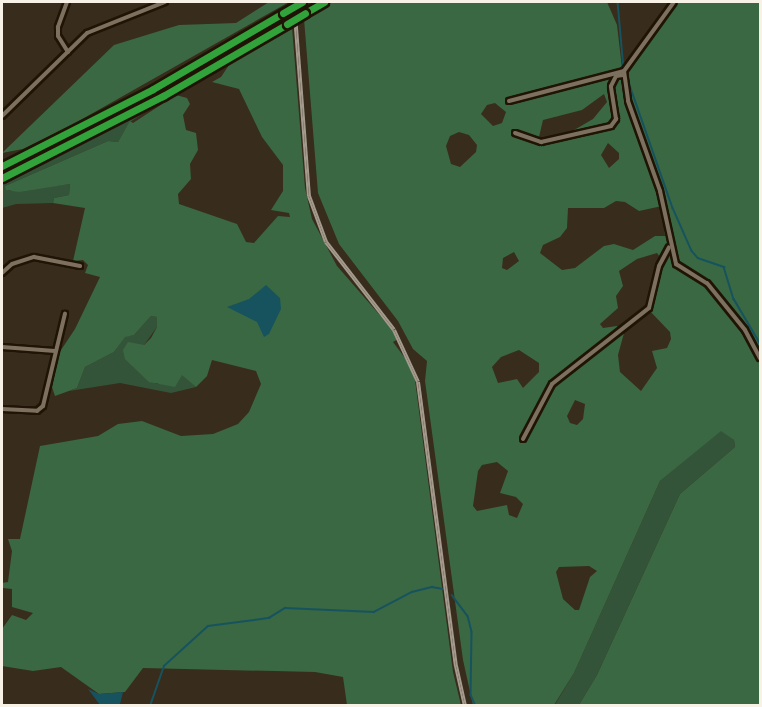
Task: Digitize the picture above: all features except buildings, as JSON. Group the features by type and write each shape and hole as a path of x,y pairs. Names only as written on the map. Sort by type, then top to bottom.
{"highway":[{"path":"2,166 153,89 302,2"},
{"path":"2,178 163,96 324,2"}],"street":[{"path":"67,2 57,27 58,36 68,52"},
{"path":"2,116 98,25 165,2"},
{"path":"515,133 541,142 611,126 616,119 611,86 616,76 624,73 674,2"},
{"path":"508,101 624,73"},
{"path":"624,73 628,101 660,191 669,246 678,267 707,283 745,330 760,358"},
{"path":"523,439 552,384 648,308 659,266 669,246"},
{"path":"2,273 12,264 34,257 80,266"},
{"path":"2,409 26,411 43,406 65,314"},
{"path":"2,347 56,351"}],"green space":[{"path":"269,2 289,2 70,126 23,149 2,153 114,45 179,25 236,23"},
{"path":"333,2 607,2 617,25 622,68 636,55 648,31 672,2 760,2 760,705 579,705 597,675 680,494 735,447 734,440 721,431 660,481 574,673 554,705 473,705 463,660 425,381 427,361 413,349 398,321 339,244 318,193 304,19","holes":["604,94 607,102 593,119 569,133 544,139 539,137 543,120 582,110","495,103 506,112 502,123 493,126 481,114 487,105","459,132 469,135 477,145 476,152 460,167 451,164 446,146 450,136","608,143 619,153 619,159 609,168 601,155","616,201 625,202 639,211 662,206 665,236 655,236 633,250 614,244 604,246 575,268 562,270 540,253 543,245 560,237 567,228 568,208 604,208","514,252 519,261 507,270 502,268 503,258","657,253 660,257 646,307 670,332 671,339 667,348 652,351 657,368 641,391 620,372 618,355 624,333 617,326 603,328 600,324 618,308 616,296 623,286 619,271 637,259","519,350 539,363 539,372 523,388 517,379 498,383 492,367 501,357","575,400 585,404 583,419 577,425 570,423 567,416","497,462 508,471 500,493 516,497 523,504 517,518 509,515 507,505 477,511 473,506 478,471 482,465","589,566 597,571 590,577 579,610 575,610 563,599 556,572 559,567"]},
{"path":"292,27 305,188 312,219 337,266 391,328 398,339 393,342 411,366 415,380 453,672 461,705 347,705 343,677 315,672 143,668 125,692 99,694 61,667 33,671 2,666 2,629 12,615 26,620 33,613 12,607 12,589 3,588 2,583 8,582 12,551 8,539 20,539 40,446 98,436 118,424 142,421 181,436 213,434 238,424 249,412 261,384 256,371 212,360 207,376 196,387 182,375 175,387 149,382 125,359 123,350 128,342 144,345 151,338 157,327 157,317 151,316 134,335 125,337 114,352 85,367 77,388 55,396 52,387 59,353 75,329 100,277 85,273 88,265 83,260 73,261 85,208 53,203 54,198 69,195 70,184 19,192 6,190 5,186 108,141 118,142 130,121 133,123 176,95 187,98 190,104 183,115 186,130 196,133 198,150 190,164 191,179 178,194 179,204 237,224 246,242 254,243 278,216 290,217 289,213 271,210 283,191 283,165 262,137 239,89 212,82 221,77 231,62"},
{"path":"149,110 130,122 118,142 108,141 5,186 9,191 70,184 69,195 54,198 53,203 16,204 2,208 2,184"},
{"path":"151,316 157,317 157,327 144,345 156,384 175,383 182,374 196,387 171,393 120,383 69,391 77,388 85,367 114,352 125,336 134,335"},
{"path":"721,430 734,440 735,447 680,494 597,675 579,705 554,706 574,673 660,481"}],"water":[{"path":"266,285 280,298 281,309 269,334 264,337 257,322 227,307 249,299"},
{"path":"88,689 99,694 123,692 120,704 100,705"}],"waterway":[{"path":"618,2 624,69"},
{"path":"626,74 673,208 692,251 698,258 724,267 734,299 760,343"},
{"path":"150,706 164,666 208,626 269,618 285,608 374,612 412,592 432,587 443,589"},
{"path":"452,595 468,616 472,632 471,695 476,706"}],"railway":[{"path":"294,2 309,196 326,242 394,330 418,382 456,666 465,706"}]}
